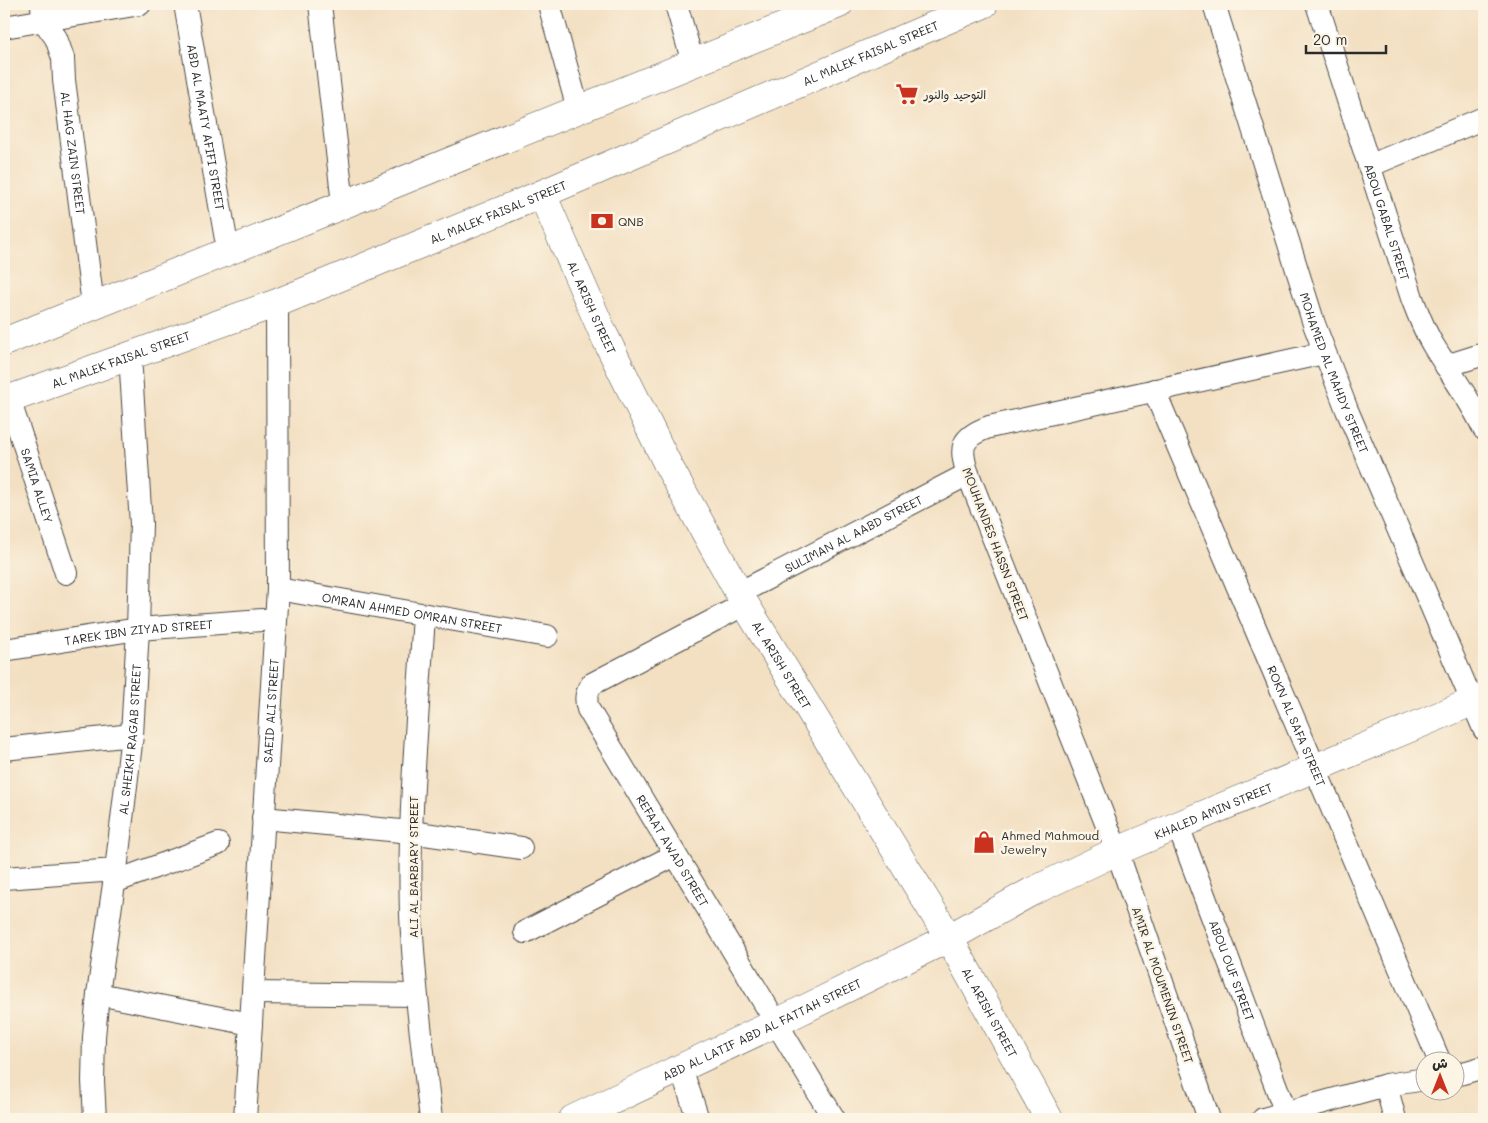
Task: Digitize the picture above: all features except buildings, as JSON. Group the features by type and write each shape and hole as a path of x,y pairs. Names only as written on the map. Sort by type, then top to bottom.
{"main road":[{"path":"4,342 693,63 805,10 839,4"},
{"name":"AL MALEK FAISAL STREET","path":"7,400 277,303 542,194 984,4"},
{"name":"AL ARISH STREET","path":"542,194 604,333 664,456 742,599 949,938 1049,1119"},
{"name":"KHALED AMIN STREET","path":"949,938 1031,892 1117,852 1478,699"},
{"name":"ABD AL LATIF ABD AL FATTAH STREET","path":"573,1119 776,1023 949,938"}],"street":[{"path":"4,27 43,12 140,4"},
{"name":"ABD AL MAATY AFIFI STREET","path":"185,4 228,251"},
{"path":"320,4 343,204"},
{"path":"549,4 578,109"},
{"path":"676,4 693,63"},
{"name":"MOHAMED AL MAHDY STREET","path":"1214,4 1324,353 1347,410 1478,699 1484,729"},
{"name":"ABOU GABAL STREET","path":"1317,4 1421,322 1484,429"},
{"name":"AL HAG ZAIN STREET","path":"43,12 56,38 63,58 64,80 94,306"},
{"path":"1370,166 1484,118"},
{"name":"SAEID ALI STREET","path":"245,1119 278,589 277,303"},
{"name":"MOUHANDES HASSN STREET","path":"1117,852 968,474 963,453 964,445 968,438 980,430 989,427 1324,353"},
{"path":"1446,366 1484,354"},
{"name":"AL SHEIKH RAGAB STREET","path":"95,1119 93,1081 94,1037 132,735 138,629 141,524 130,356"},
{"name":"ROKN AL SAFA STREET","path":"1154,390 1435,1050"},
{"name":"SAMIA ALLEY","path":"7,400 66,573"},
{"name":"SULIMAN AL AABD STREET","path":"600,679 968,474"},
{"name":"OMRAN AHMED OMRAN STREET","path":"278,589 547,636"},
{"name":"ALI AL BARBARY STREET","path":"424,615 411,832 411,914 416,995 431,1119"},
{"name":"TAREK IBN ZIYAD STREET","path":"4,650 138,629 276,619"},
{"name":"REFAAT AWAD STREET","path":"600,679 592,684 587,691 585,700 588,709 834,1119"},
{"path":"4,749 132,735"},
{"path":"263,818 411,832 521,848"},
{"name":"ABOU OUF STREET","path":"1178,826 1286,1113"},
{"path":"4,878 115,876 218,844"},
{"name":"AMIR AL MOUMENIN STREET","path":"1117,852 1209,1119"},
{"path":"525,932 675,855"},
{"path":"253,993 416,995"},
{"path":"98,994 251,1024"},
{"path":"1466,1072 1484,1067"},
{"path":"681,1068 698,1119"},
{"path":"1264,1119 1386,1085 1416,1080"},
{"path":"1386,1085 1395,1119"}],"place":[{"name":"التوحيد والنور","path":"907,94"},
{"name":"QNB","path":"602,221"},
{"name":"Ahmed Mahmoud Jewelry","path":"984,842"}]}
